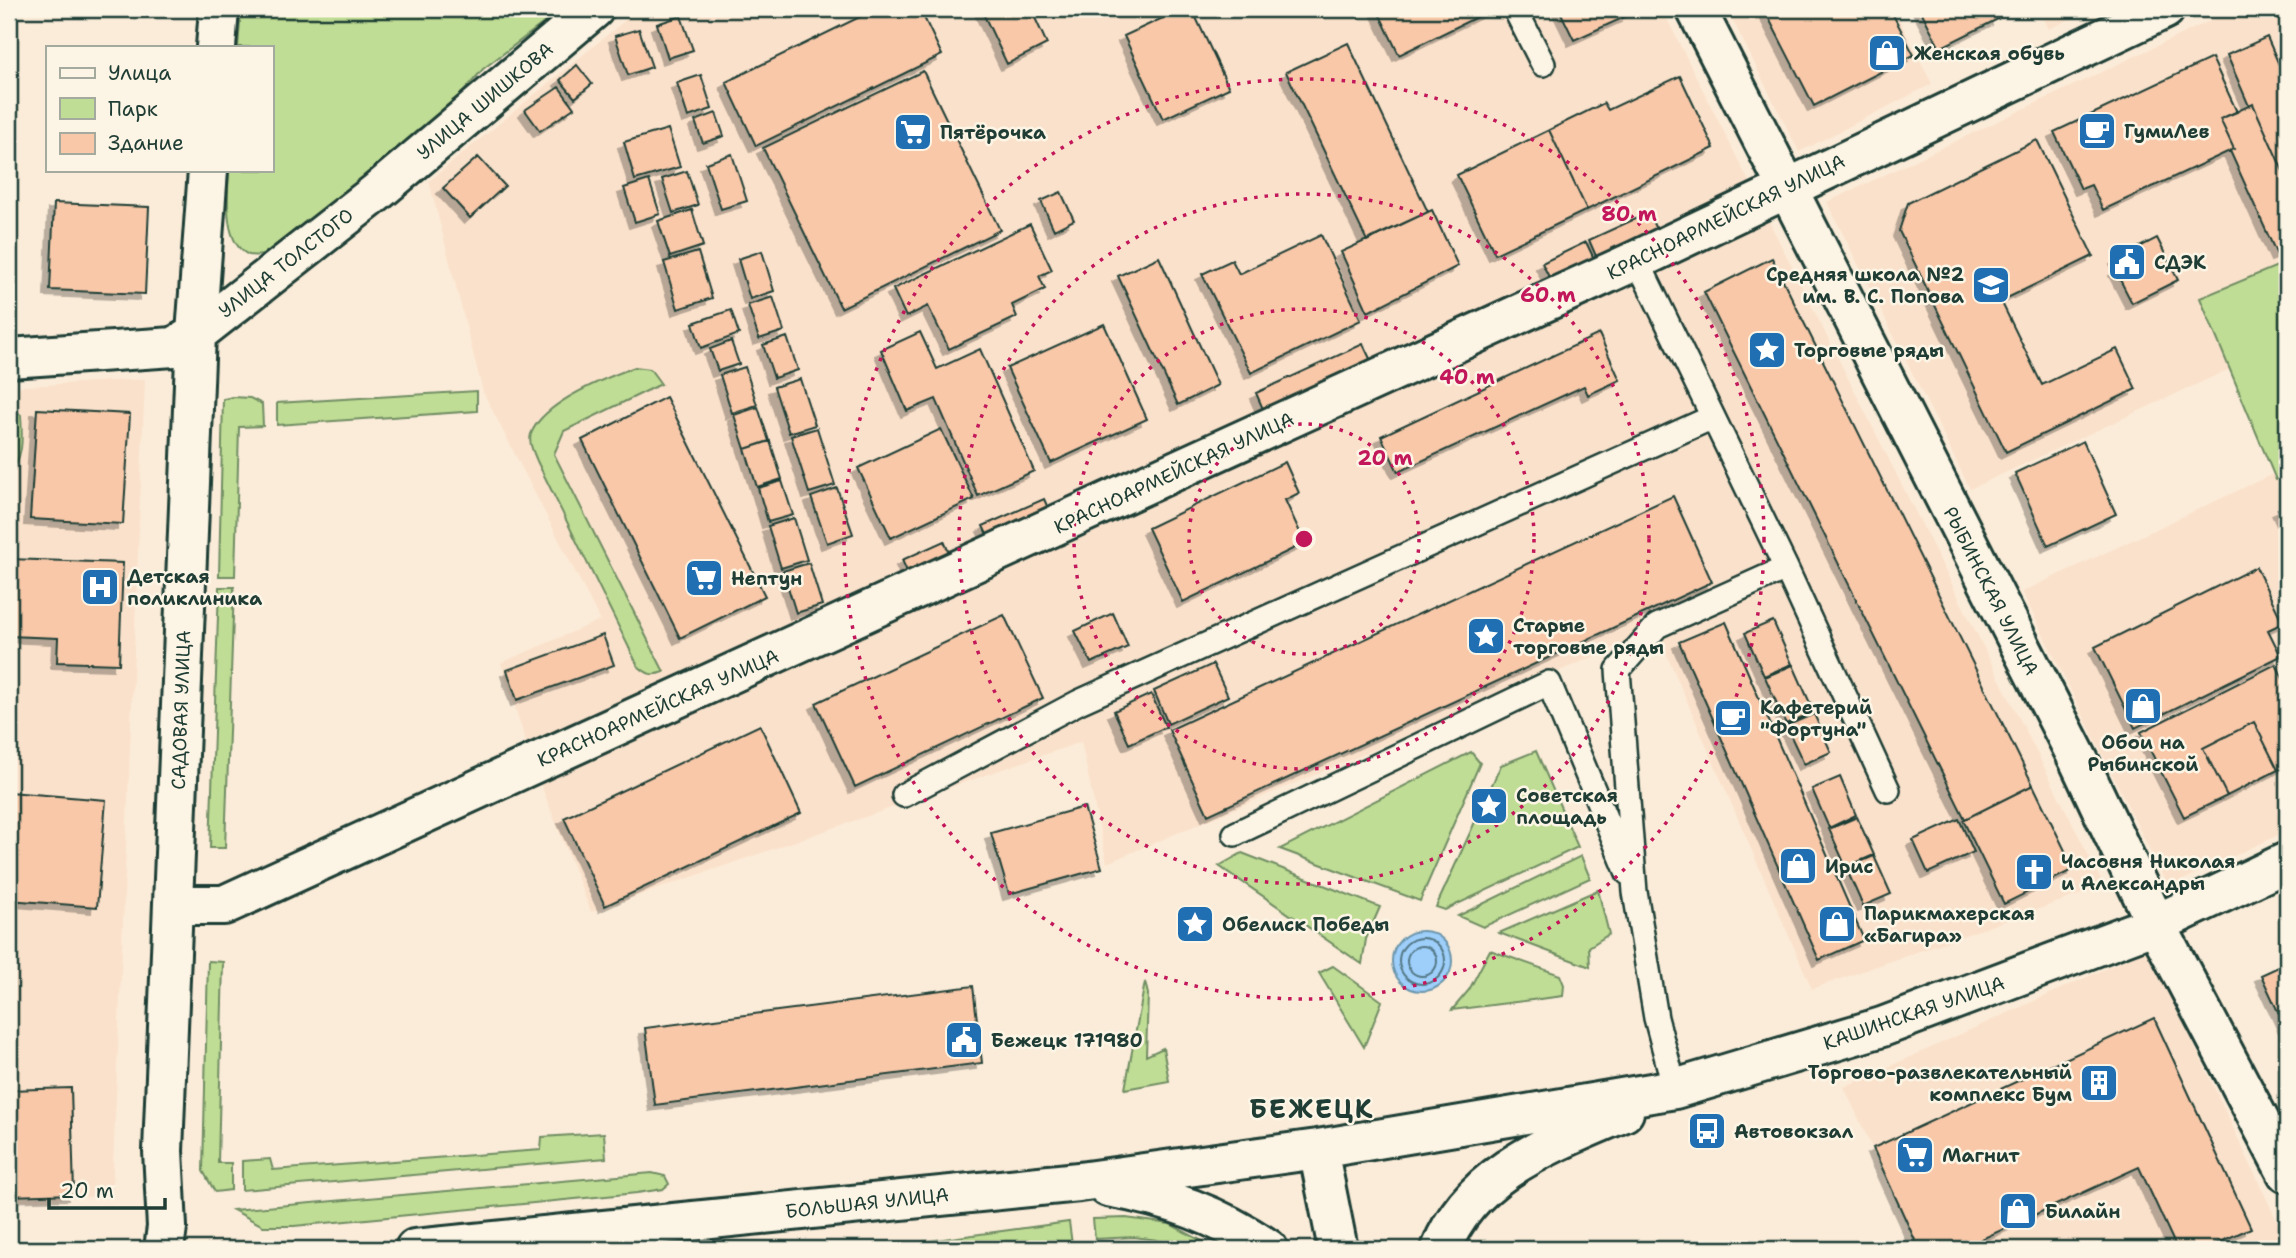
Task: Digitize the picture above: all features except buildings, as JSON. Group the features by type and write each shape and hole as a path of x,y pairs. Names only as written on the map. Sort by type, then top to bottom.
{"street":[{"path":"216,46 219,9"},
{"name":"УЛИЦА ШИШКОВА","path":"376,193 594,9"},
{"name":"РЫБИНСКАЯ УЛИЦА","path":"1696,9 2073,751 2156,925 2287,1173"},
{"name":"КРАСНОАРМЕЙСКАЯ УЛИЦА","path":"173,905 224,905 1637,261 2165,9"},
{"name":"САДОВАЯ УЛИЦА","path":"164,1249 167,1227 163,1151 173,905 197,334 208,172"},
{"name":"УЛИЦА ТОЛСТОГО","path":"9,358 174,347 197,334 376,193"},
{"name":"КАШИНСКАЯ УЛИЦА","path":"1318,1149 1675,1089 1882,1027 2156,925 2287,862"},
{"path":"1441,1249 1460,1212 1484,1185 1518,1162 1675,1089"},
{"path":"1318,1149 1338,1249"},
{"name":"БОЛЬШАЯ УЛИЦА","path":"415,1249 1079,1182 1318,1149"},
{"path":"1079,1182 1131,1191 1215,1217 1268,1249"}],"lane":[{"path":"1515,9 1543,64"},
{"path":"1637,261 1786,568 1888,790"},
{"path":"904,795 1080,702 1713,417"},
{"path":"1675,1089 1656,1018 1636,892 1618,670 1657,626 1786,568"},
{"path":"1235,834 1549,683 1636,892"},
{"path":"1460,1212 1463,1249"}],"shaded area":[{"path":"639,9 1662,9 2104,886 1812,989 1656,630 1107,863 1081,742 591,912 533,765 501,663 600,620 483,392 429,181"},
{"path":"1727,9 1894,9 1932,84 1799,152"},
{"path":"2039,9 2091,9 2049,29"},
{"path":"2235,9 2287,9 2287,831 2168,887 2022,592 2273,474 2230,369 1970,489 1827,202"},
{"path":"145,379 112,1195 9,1202 9,387"},
{"path":"2149,949 2287,1242 2272,1249 1919,1249 1844,1087"}],"green space":[{"path":"241,9 562,9 483,69 432,129 266,255 249,255 240,249 234,240 228,204 229,172 273,172 273,46 238,46"},
{"path":"2287,262 2287,475 2276,480 2200,298"},
{"path":"635,367 650,369 661,384 564,431 554,454 664,672 653,674 638,666 537,461 530,441 538,422 561,402 592,385"},
{"path":"477,391 477,411 277,425 277,403"},
{"path":"250,398 262,404 263,426 239,427 235,576 219,576 223,399"},
{"path":"9,406 21,415 22,438 18,460 9,473"},
{"path":"219,587 234,587 225,848 210,848"},
{"path":"1536,751 1578,847 1445,910 1436,907 1501,765"},
{"path":"1471,752 1480,763 1420,901 1280,849"},
{"path":"1242,853 1380,907 1366,939 1362,964 1219,866"},
{"path":"1581,856 1590,878 1483,927 1458,916"},
{"path":"1598,890 1609,934 1589,947 1590,967 1499,933"},
{"path":"1490,950 1560,975 1564,985 1563,996 1452,1010 1469,990"},
{"path":"208,961 223,962 218,1163 231,1163 231,1190 215,1192 203,1171"},
{"path":"1333,966 1382,1001 1364,1047 1319,973"},
{"path":"1145,982 1148,994 1146,1056 1163,1048 1169,1081 1125,1089"},
{"path":"604,1133 606,1158 242,1190 242,1161 270,1159 273,1170 541,1150 542,1137"},
{"path":"652,1173 665,1176 669,1184 663,1189 637,1193 294,1226 263,1226 233,1210"},
{"path":"1126,1218 1170,1224 1217,1249 1185,1249 1157,1240 1134,1237 1095,1239 1093,1219"},
{"path":"1069,1222 1072,1244 1022,1249 870,1249"}],"water":[{"path":"1416,931 1428,931 1447,944 1452,961 1450,973 1439,986 1428,991 1416,991 1397,978 1392,967 1392,955 1405,936"}],"place":[{"name":"Женская обувь","path":"1887,53"},
{"name":"ГумиЛев","path":"2097,131"},
{"name":"Пятёрочка","path":"913,132"},
{"name":"СДЭК","path":"2127,262"},
{"name":"Средняя школа №2 им. В. С. Попова","path":"1991,285"},
{"name":"Торговые ряды","path":"1767,350"},
{"name":"Нептун","path":"704,578"},
{"name":"Детская поликлиника","path":"100,587"},
{"name":"Старые торговые ряды","path":"1486,636"},
{"name":"Обои на Рыбинской","path":"2143,706"},
{"name":"Кафетерий \"Фортуна\"","path":"1733,718"},
{"name":"Советская площадь","path":"1489,806"},
{"name":"Ирис","path":"1798,866"},
{"name":"Часовня Николая и Александры","path":"2034,872"},
{"name":"Обелиск Победы","path":"1195,924"},
{"name":"Парикмахерская «Багира»","path":"1837,924"},
{"name":"Бежецк 171980","path":"964,1040"},
{"name":"Торгово-развлекательный комплекс Бум","path":"2099,1083"},
{"name":"Автовокзал","path":"1707,1131"},
{"name":"Магнит","path":"1915,1155"},
{"name":"Билайн","path":"2018,1211"}],"district":[{"name":"БЕЖЕЦК","path":"1312,1108"}]}
